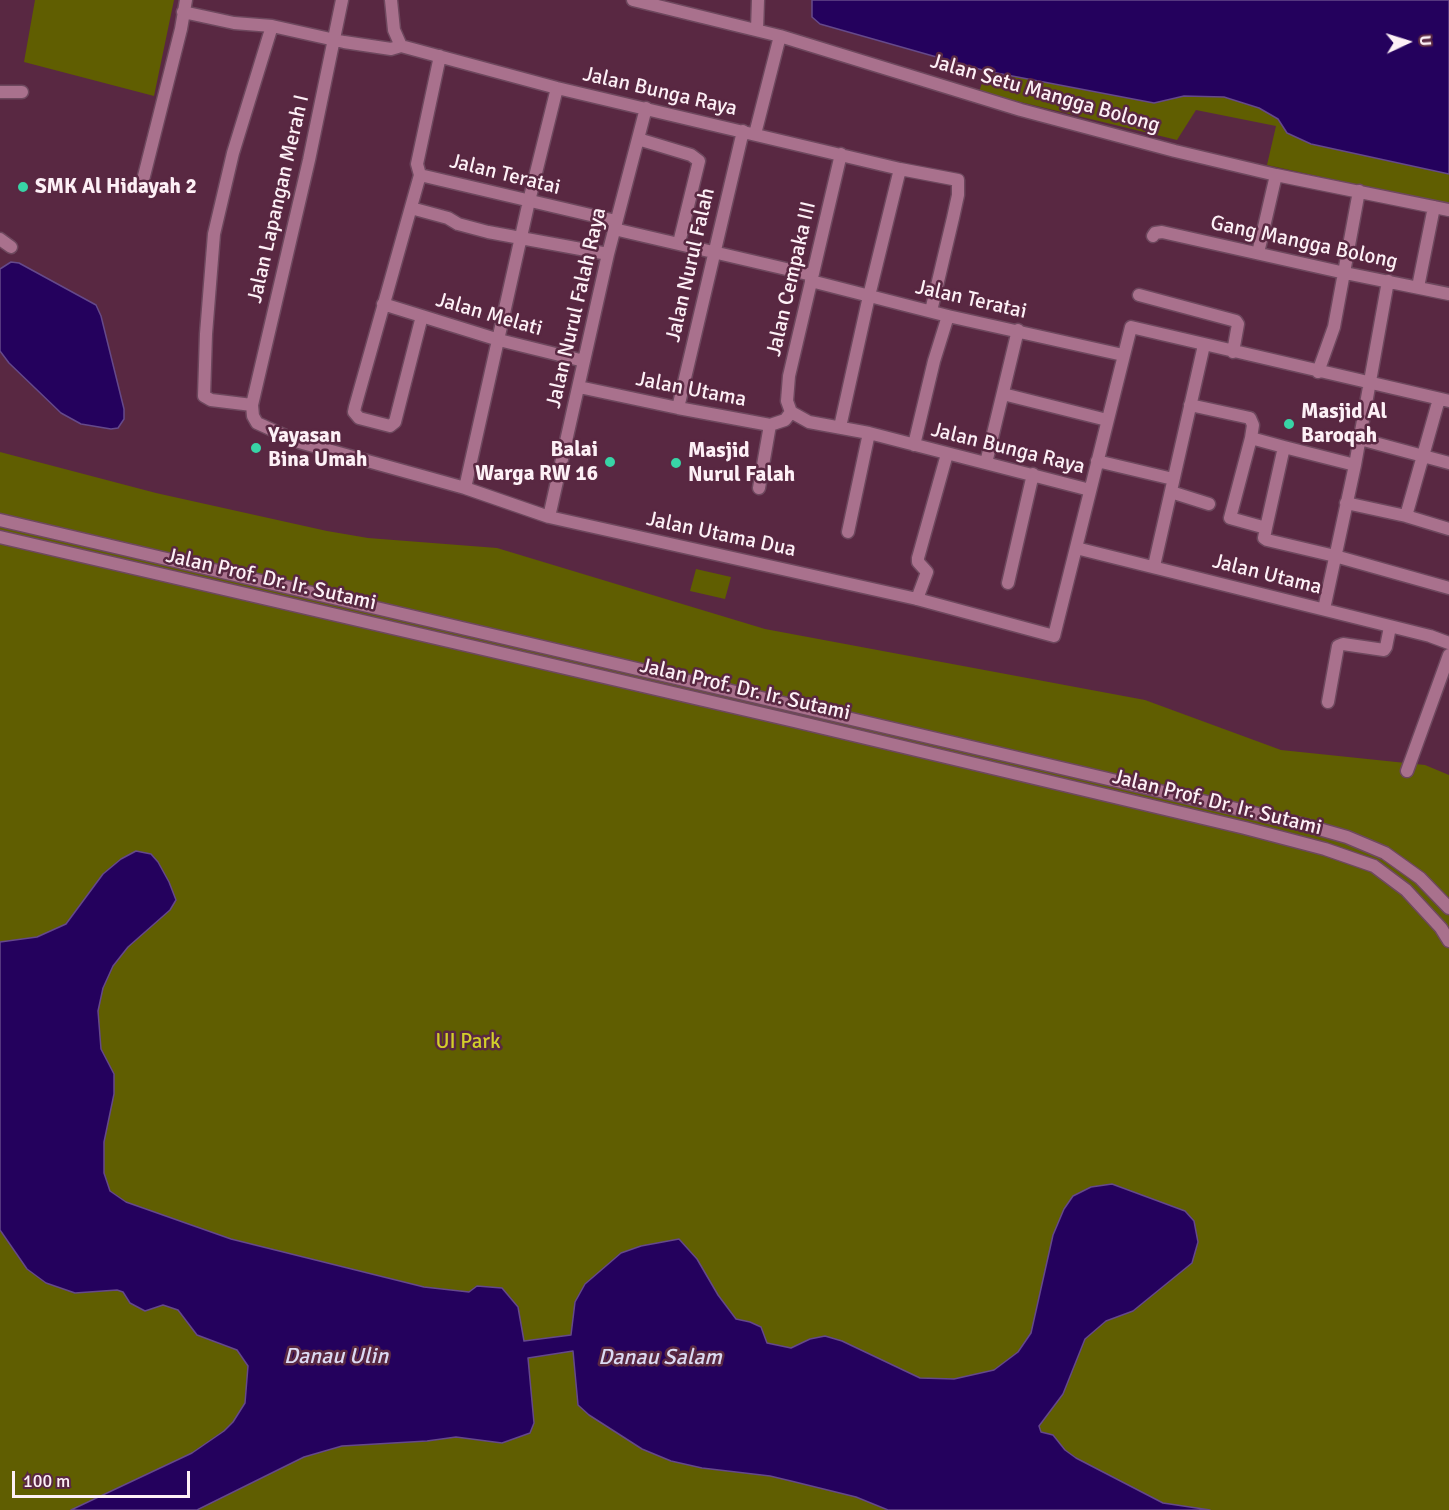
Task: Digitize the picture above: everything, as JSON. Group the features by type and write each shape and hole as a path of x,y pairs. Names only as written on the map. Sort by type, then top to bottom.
{"street":[{"name":"Jalan Lapangan Merah I","path":"252,405 342,0"},
{"path":"392,0 394,30 401,46"},
{"name":"Jalan Setu Mangga Bolong","path":"633,0 780,36 1021,110 1175,151 1276,175 1449,210"},
{"path":"758,0 758,30"},
{"name":"Jalan Bunga Raya","path":"185,6 234,23 272,26 391,49 401,46 557,88 900,169 958,180 958,195 931,311"},
{"path":"143,180 185,6"},
{"path":"252,405 211,400 204,396 206,334 214,234 232,153 272,26"},
{"name":"Jalan Nurul Falah","path":"678,408 714,252 780,36"},
{"path":"422,316 395,422 390,426 359,418 355,414 354,407 420,175 417,164 440,56"},
{"path":"465,488 528,201 557,88"},
{"path":"0,92 22,92"},
{"name":"Jalan Nurul Falah Raya","path":"549,517 608,254 646,108"},
{"path":"638,139 691,155 699,161 679,243"},
{"name":"Jalan Cempaka III","path":"791,412 787,401 787,388 841,154"},
{"path":"840,427 900,169"},
{"name":"Jalan Teratai","path":"420,175 528,201 812,278 869,296 1123,355"},
{"path":"1258,253 1276,175"},
{"path":"1317,372 1334,327 1359,191"},
{"path":"1418,287 1434,207"},
{"path":"411,208 448,218 458,224 608,254"},
{"name":"Gang Mangga Bolong","path":"1153,236 1155,233 1162,232 1449,294"},
{"path":"0,239 11,247"},
{"path":"1324,609 1355,465 1388,281"},
{"path":"1139,295 1236,321 1238,324 1233,352"},
{"name":"Jalan Melati","path":"383,304 499,340 584,361"},
{"path":"914,445 934,361 948,316"},
{"name":"Jalan Bunga Raya","path":"791,412 809,422 869,433 1090,490 1131,327 1204,345"},
{"path":"986,463 1018,330"},
{"path":"1154,566 1204,345 1444,400 1422,456 1406,516"},
{"name":"Jalan Utama","path":"579,387 770,425 785,420 791,412"},
{"path":"1003,394 1107,420"},
{"name":"Jalan Utama Dua","path":"252,405 253,416 257,423 298,442 465,488 549,517 917,598 1054,636 1090,490"},
{"path":"1190,405 1250,418 1253,425 1251,438 1230,518 1266,528"},
{"path":"759,488 770,425"},
{"path":"848,532 869,433"},
{"path":"1251,438 1355,465"},
{"path":"1360,439 1449,463"},
{"path":"1284,447 1264,538 1266,540 1335,556 1449,588"},
{"path":"917,598 927,572 918,562 918,558 947,454"},
{"path":"1097,461 1173,479"},
{"path":"1008,583 1033,474"},
{"path":"1171,492 1209,504"},
{"path":"1346,503 1406,516 1449,529"},
{"name":"Jalan Prof. Dr. Ir. Sutami","path":"0,519 1305,825 1347,837 1385,853 1420,878 1449,908"},
{"name":"Jalan Prof. Dr. Ir. Sutami","path":"0,537 794,721 1325,849 1374,866 1406,890 1449,940"},
{"name":"Jalan Utama","path":"1076,548 1449,642"},
{"path":"1328,702 1338,646 1343,644 1384,650 1390,627"},
{"path":"1407,771 1449,655"}],"green space":[{"path":"35,0 174,0 154,96 24,62"},
{"path":"986,71 1154,103 1184,96 1224,97 1259,108 1278,119 1287,133 1311,144 1449,174 1449,205 1267,165 1276,126 1196,110 1177,140 979,92"},
{"name":"UI Park","path":"0,452 156,493 327,531 368,538 497,548 765,629 1145,700 1281,750 1425,765 1449,775 1449,1510 0,1510"},
{"path":"696,569 731,577 725,599 690,591"}],"water":[{"path":"812,0 1449,0 1449,174 1311,144 1287,133 1278,119 1259,108 1224,97 1184,96 1154,103 986,71 820,24 812,17"},
{"path":"11,262 19,263 96,305 101,316 124,409 124,419 118,428 81,424 61,413 9,363 0,351 0,269"},
{"path":"136,851 151,854 158,862 176,900 170,910 128,947 113,966 103,988 98,1011 101,1049 114,1074 114,1094 104,1142 104,1173 110,1191 126,1202 231,1239 424,1287 469,1292 477,1286 502,1288 518,1307 524,1341 571,1335 575,1302 585,1284 621,1253 641,1246 679,1239 697,1259 718,1295 736,1319 761,1327 767,1343 791,1348 810,1339 825,1336 842,1341 920,1378 954,1379 994,1370 1018,1352 1031,1333 1053,1235 1064,1209 1073,1196 1091,1187 1112,1184 1185,1211 1194,1221 1198,1242 1192,1263 1133,1311 1106,1321 1085,1339 1063,1394 1039,1426 1041,1432 1053,1435 1065,1450 1076,1458 1163,1503 1210,1510 888,1510 856,1497 770,1476 702,1468 671,1461 642,1449 589,1415 578,1405 573,1351 528,1358 534,1423 530,1433 502,1443 456,1437 342,1446 304,1457 197,1510 71,1510 192,1453 224,1431 233,1422 245,1403 248,1366 237,1350 197,1335 178,1310 163,1305 145,1311 130,1303 123,1292 117,1290 75,1293 46,1283 27,1269 0,1230 0,942 37,937 66,924 103,874 121,859"}],"place":[{"name":"SMK Al Hidayah 2","path":"23,187"},
{"name":"Masjid Al Baroqah","path":"1289,424"},
{"name":"Yayasan Bina Umah","path":"256,448"},
{"name":"Balai Warga RW 16","path":"610,462"},
{"name":"Masjid Nurul Falah","path":"676,463"}],"water label":[{"name":"Danau Ulin","path":"336,1357"},
{"name":"Danau Salam","path":"660,1358"}]}
